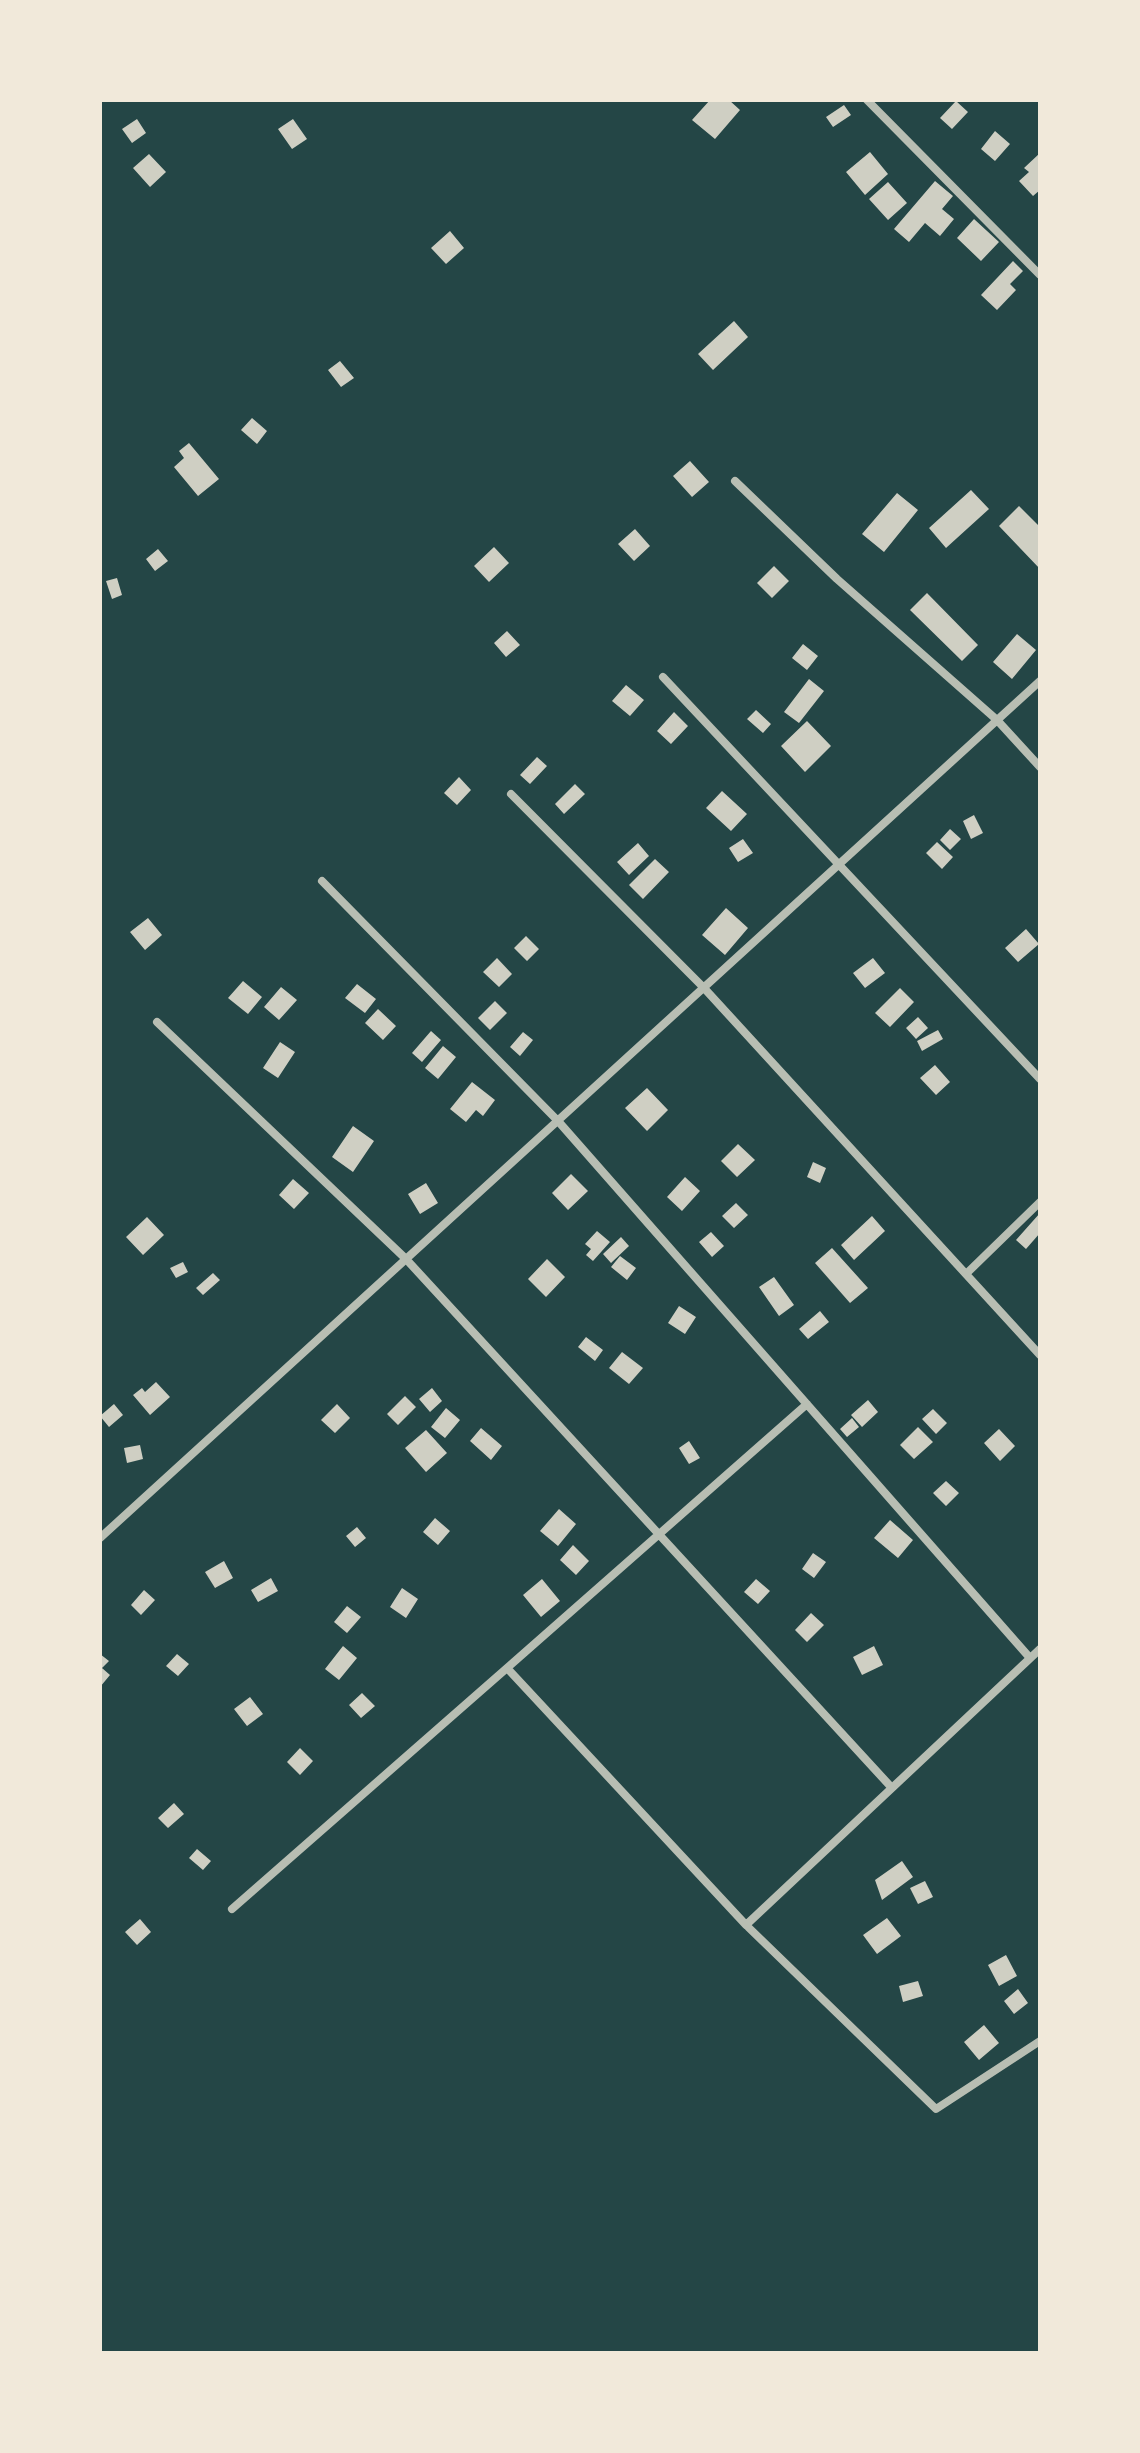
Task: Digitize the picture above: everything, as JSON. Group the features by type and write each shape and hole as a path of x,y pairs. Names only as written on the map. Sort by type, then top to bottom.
{"street":[{"path":"867,100 1040,275"},
{"path":"735,481 837,579 997,720 1040,767"},
{"path":"663,677 1040,1079"},
{"path":"100,1538 1040,681"},
{"path":"511,794 704,988 1040,1355"},
{"path":"322,881 558,1121 1030,1658"},
{"path":"157,1022 406,1259 892,1788"},
{"path":"966,1274 1040,1202"},
{"path":"232,1909 807,1404"},
{"path":"746,1925 1040,1649"},
{"path":"507,1668 746,1925 936,2109 1040,2041"}],"shaded area":[{"path":"100,100 1040,100 1040,2353 100,2353"}],"building":[{"path":"710,100 729,100 740,110 715,139 692,120"},
{"path":"956,101 968,112 952,129 940,118"},
{"path":"844,105 851,115 833,127 826,117"},
{"path":"137,119 146,133 132,143 122,129"},
{"path":"293,119 307,139 292,149 278,129"},
{"path":"995,131 1010,144 995,161 981,149"},
{"path":"870,152 888,174 865,195 846,172"},
{"path":"1040,153 1040,190 1033,196 1019,181 1029,172 1024,168"},
{"path":"149,154 166,172 150,187 133,168"},
{"path":"935,181 953,196 942,209 954,219 940,236 925,223 909,242 894,229"},
{"path":"888,182 907,203 888,220 869,199"},
{"path":"974,219 999,242 981,261 957,238"},
{"path":"450,231 464,248 446,264 431,248"},
{"path":"1013,261 1023,271 1010,284 1016,290 997,310 981,295"},
{"path":"734,321 748,337 713,370 698,354"},
{"path":"340,361 354,378 341,387 328,370"},
{"path":"252,418 267,431 257,444 241,430"},
{"path":"189,443 219,479 198,496 174,467 184,458 179,451"},
{"path":"690,461 709,482 692,497 673,476"},
{"path":"971,490 989,509 946,548 929,528"},
{"path":"897,493 918,510 884,552 862,534"},
{"path":"1019,506 1040,527 1040,569 999,526"},
{"path":"635,529 650,546 634,561 618,544"},
{"path":"494,547 509,563 489,582 474,566"},
{"path":"158,549 168,561 155,571 146,559"},
{"path":"774,566 789,581 772,598 757,583"},
{"path":"117,578 122,595 112,599 106,581"},
{"path":"927,593 978,645 962,661 910,610"},
{"path":"507,631 520,645 506,657 494,643"},
{"path":"1017,634 1036,650 1012,679 993,662"},
{"path":"803,644 818,656 807,670 792,658"},
{"path":"809,679 824,691 799,723 784,712"},
{"path":"626,685 644,700 630,716 612,701"},
{"path":"756,710 771,724 763,733 747,719"},
{"path":"674,712 688,726 671,744 657,731"},
{"path":"807,721 831,746 805,772 781,746"},
{"path":"537,757 547,766 530,784 520,775"},
{"path":"459,777 471,790 457,805 444,793"},
{"path":"575,784 585,794 564,814 555,804"},
{"path":"722,791 747,814 731,831 706,808"},
{"path":"974,815 983,833 971,839 963,821"},
{"path":"950,829 961,839 950,850 940,840"},
{"path":"743,839 753,853 738,862 729,848"},
{"path":"937,842 953,857 942,869 926,853"},
{"path":"638,843 649,856 629,875 617,862"},
{"path":"655,859 669,872 643,899 629,885"},
{"path":"726,908 748,928 725,955 702,935"},
{"path":"148,918 162,935 145,950 130,932"},
{"path":"1026,929 1039,944 1018,962 1005,948"},
{"path":"526,936 539,949 527,961 514,948"},
{"path":"497,958 512,974 499,987 483,972"},
{"path":"873,958 885,973 865,988 853,973"},
{"path":"243,981 262,997 248,1014 228,998"},
{"path":"357,984 376,999 365,1013 345,998"},
{"path":"281,987 297,1000 279,1020 264,1007"},
{"path":"900,988 914,1002 890,1027 875,1013"},
{"path":"495,1001 507,1013 490,1030 478,1018"},
{"path":"378,1009 396,1026 383,1040 365,1023"},
{"path":"918,1017 928,1028 916,1039 906,1028"},
{"path":"938,1030 943,1039 922,1051 917,1041"},
{"path":"431,1031 441,1040 422,1062 412,1053"},
{"path":"523,1032 533,1040 520,1056 510,1047"},
{"path":"280,1042 295,1052 278,1078 263,1068"},
{"path":"443,1046 456,1057 438,1079 425,1068"},
{"path":"935,1065 950,1082 936,1095 920,1078"},
{"path":"472,1082 495,1100 483,1116 476,1110 466,1122 450,1109"},
{"path":"647,1088 668,1110 647,1131 625,1108"},
{"path":"353,1126 374,1141 353,1172 332,1157"},
{"path":"738,1144 755,1160 737,1177 721,1161"},
{"path":"813,1162 826,1168 820,1183 807,1177"},
{"path":"571,1174 588,1191 568,1210 552,1193"},
{"path":"685,1177 700,1191 682,1211 667,1197"},
{"path":"293,1179 309,1193 294,1209 279,1195"},
{"path":"426,1183 438,1203 420,1214 408,1194"},
{"path":"736,1203 748,1215 734,1228 722,1216"},
{"path":"1040,1213 1040,1233 1026,1249 1016,1240"},
{"path":"872,1216 885,1231 854,1260 841,1245"},
{"path":"147,1217 164,1235 143,1255 126,1237"},
{"path":"597,1231 610,1242 593,1261 586,1255 591,1249 585,1244"},
{"path":"711,1232 724,1246 712,1257 699,1242"},
{"path":"621,1237 629,1246 611,1263 603,1254"},
{"path":"832,1248 868,1288 850,1303 815,1263"},
{"path":"620,1256 636,1268 627,1280 611,1267"},
{"path":"547,1259 565,1277 546,1297 528,1279"},
{"path":"183,1262 188,1272 176,1278 170,1268"},
{"path":"213,1273 220,1280 203,1295 196,1288"},
{"path":"774,1277 794,1305 779,1316 759,1287"},
{"path":"679,1306 696,1317 685,1334 668,1323"},
{"path":"820,1311 829,1322 808,1339 799,1329"},
{"path":"586,1337 603,1350 595,1361 578,1347"},
{"path":"622,1352 643,1368 629,1384 609,1368"},
{"path":"156,1382 170,1397 150,1415 133,1395 142,1388 145,1392"},
{"path":"432,1388 442,1401 430,1412 419,1399"},
{"path":"405,1396 416,1407 398,1425 387,1414"},
{"path":"868,1400 878,1412 862,1427 851,1415"},
{"path":"114,1404 123,1415 109,1427 100,1416"},
{"path":"337,1404 350,1418 335,1433 321,1420"},
{"path":"446,1408 460,1420 445,1438 431,1427"},
{"path":"933,1409 947,1423 936,1434 922,1419"},
{"path":"852,1418 859,1427 847,1437 840,1429"},
{"path":"918,1427 933,1442 914,1459 900,1445"},
{"path":"481,1428 502,1446 491,1460 470,1441"},
{"path":"999,1429 1015,1446 1000,1461 984,1443"},
{"path":"426,1430 447,1453 426,1472 405,1448"},
{"path":"689,1441 700,1458 689,1464 679,1448"},
{"path":"140,1445 143,1459 127,1463 124,1448"},
{"path":"946,1481 959,1493 946,1506 933,1493"},
{"path":"559,1509 576,1524 558,1546 540,1531"},
{"path":"435,1518 450,1531 438,1545 423,1532"},
{"path":"890,1520 913,1540 898,1558 874,1538"},
{"path":"357,1527 366,1538 355,1547 346,1536"},
{"path":"573,1545 589,1561 576,1575 560,1560"},
{"path":"813,1553 826,1562 814,1578 802,1569"},
{"path":"224,1561 233,1578 215,1588 205,1572"},
{"path":"271,1578 278,1591 258,1602 251,1590"},
{"path":"542,1579 560,1601 541,1617 523,1595"},
{"path":"756,1579 770,1591 758,1604 744,1592"},
{"path":"402,1588 418,1599 406,1618 390,1607"},
{"path":"144,1590 155,1600 141,1615 131,1605"},
{"path":"347,1606 361,1617 347,1633 334,1622"},
{"path":"811,1613 824,1625 807,1642 795,1630"},
{"path":"343,1646 357,1658 339,1680 325,1669"},
{"path":"874,1646 883,1665 862,1675 853,1657"},
{"path":"100,1654 109,1661 102,1668 110,1675 100,1687"},
{"path":"177,1654 189,1664 178,1676 166,1666"},
{"path":"362,1693 375,1706 361,1718 349,1705"},
{"path":"250,1697 263,1714 247,1726 234,1709"},
{"path":"300,1748 313,1761 300,1775 287,1762"},
{"path":"174,1803 184,1814 168,1828 158,1818"},
{"path":"197,1849 211,1861 203,1870 189,1858"},
{"path":"902,1861 913,1877 882,1900 875,1880"},
{"path":"925,1881 933,1897 918,1904 910,1888"},
{"path":"887,1918 901,1936 877,1954 863,1935"},
{"path":"140,1919 151,1932 137,1945 125,1932"},
{"path":"1006,1955 1017,1976 999,1986 988,1965"},
{"path":"918,1981 923,1996 903,2002 899,1986"},
{"path":"1018,1989 1028,2003 1014,2014 1004,2001"},
{"path":"984,2025 999,2043 979,2060 964,2042"}]}
